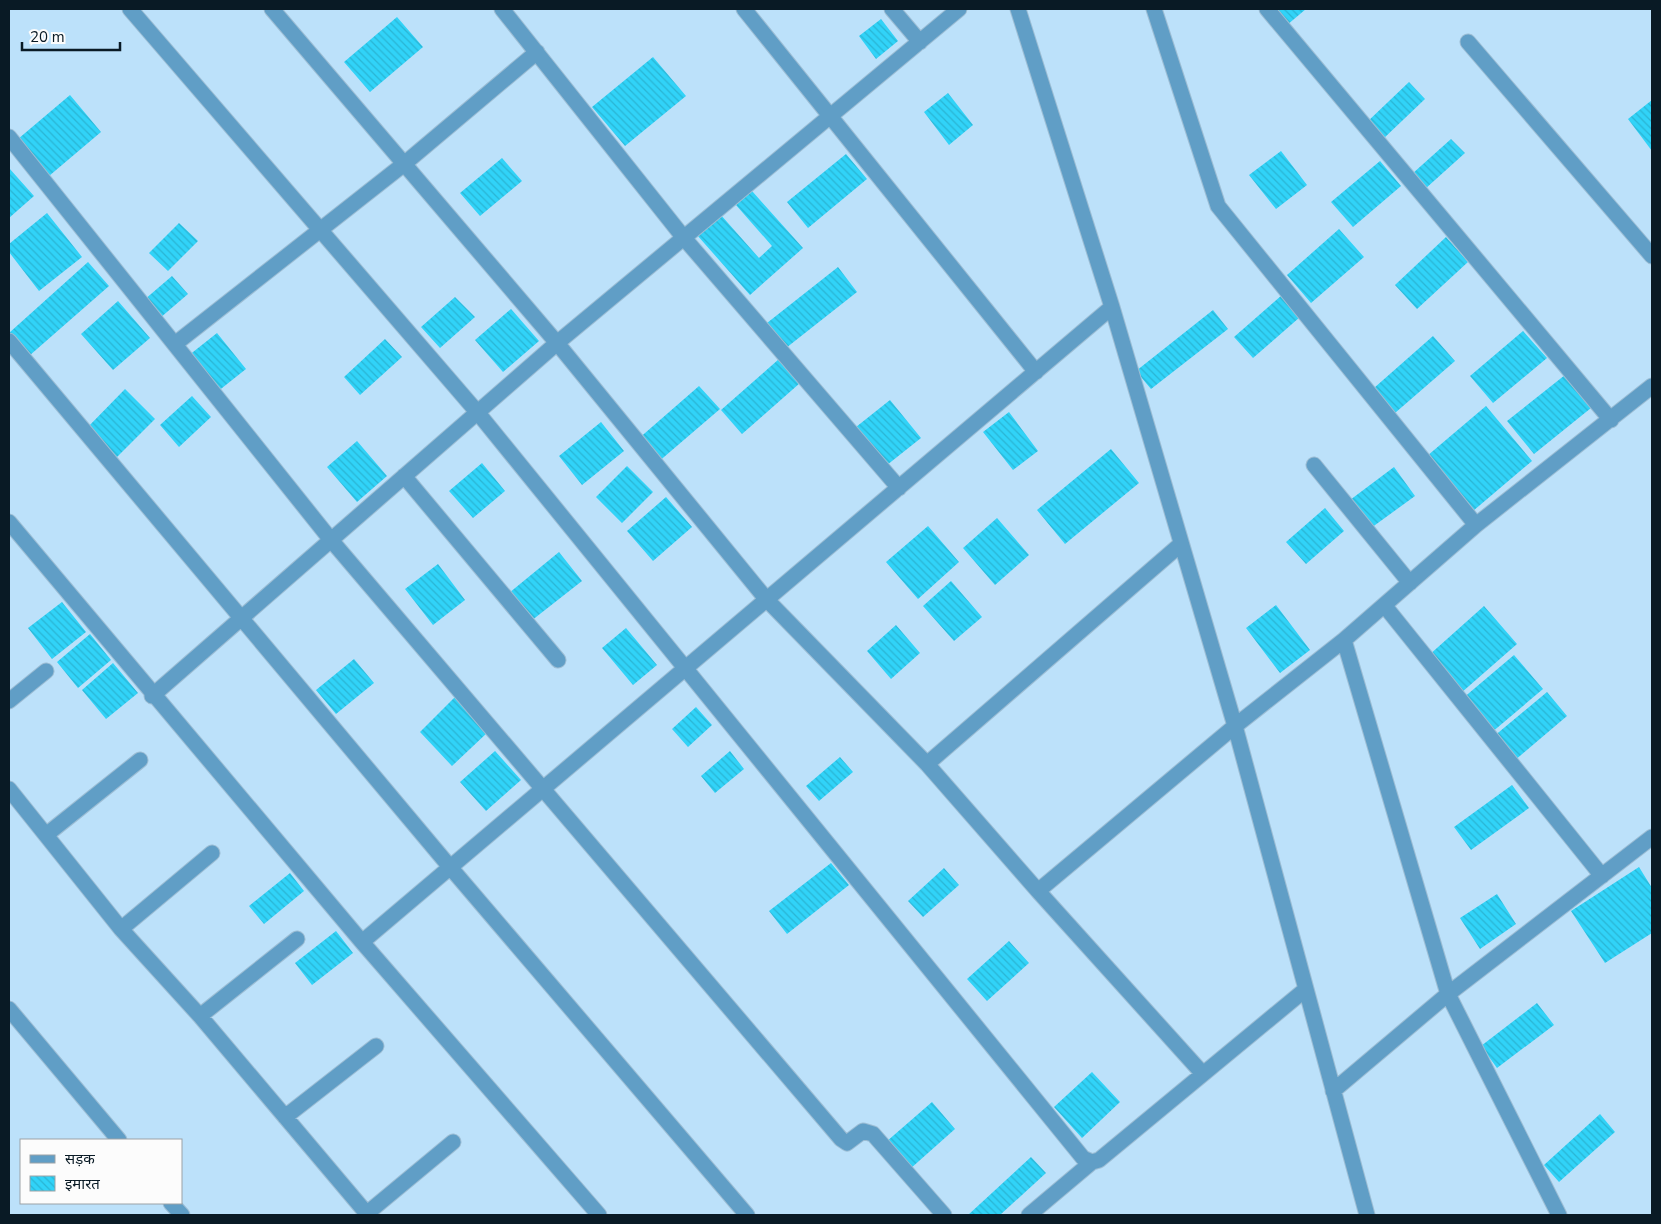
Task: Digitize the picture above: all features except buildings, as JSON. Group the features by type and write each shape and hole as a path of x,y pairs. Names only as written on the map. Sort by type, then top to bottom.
{"street":[{"path":"130,9 478,412 1083,1158 1092,1162"},
{"path":"272,9 557,344 767,600 927,764 1038,891 1204,1074"},
{"path":"502,9 684,238 899,488"},
{"path":"744,9 1036,372"},
{"path":"892,9 920,42"},
{"path":"152,696 557,344 959,9"},
{"path":"1018,9 1112,308 1235,726 1367,1215"},
{"path":"1154,9 1218,206 1476,525"},
{"path":"1267,9 1611,420"},
{"path":"1468,42 1652,256"},
{"path":"175,344 404,164 537,52"},
{"path":"9,137 331,540 841,1139 847,1143 863,1131 873,1134 944,1215"},
{"path":"362,942 1112,308"},
{"path":"9,341 450,867 747,1215"},
{"path":"1038,891 1235,726 1344,640 1476,525 1652,386"},
{"path":"1314,465 1410,583"},
{"path":"404,476 558,660"},
{"path":"9,522 152,696 599,1215"},
{"path":"927,764 1181,544"},
{"path":"1384,605 1602,876"},
{"path":"1344,640 1448,994 1559,1215"},
{"path":"9,701 46,671"},
{"path":"46,835 140,760"},
{"path":"9,789 121,929 200,1016 367,1215 453,1142"},
{"path":"1333,1092 1448,994 1652,837"},
{"path":"121,929 212,853"},
{"path":"200,1016 297,939"},
{"path":"1029,1215 1092,1162 1099,1160 1306,989"},
{"path":"9,1009 118,1139"},
{"path":"285,1117 376,1046"},
{"path":"172,1204 182,1215"}]}
